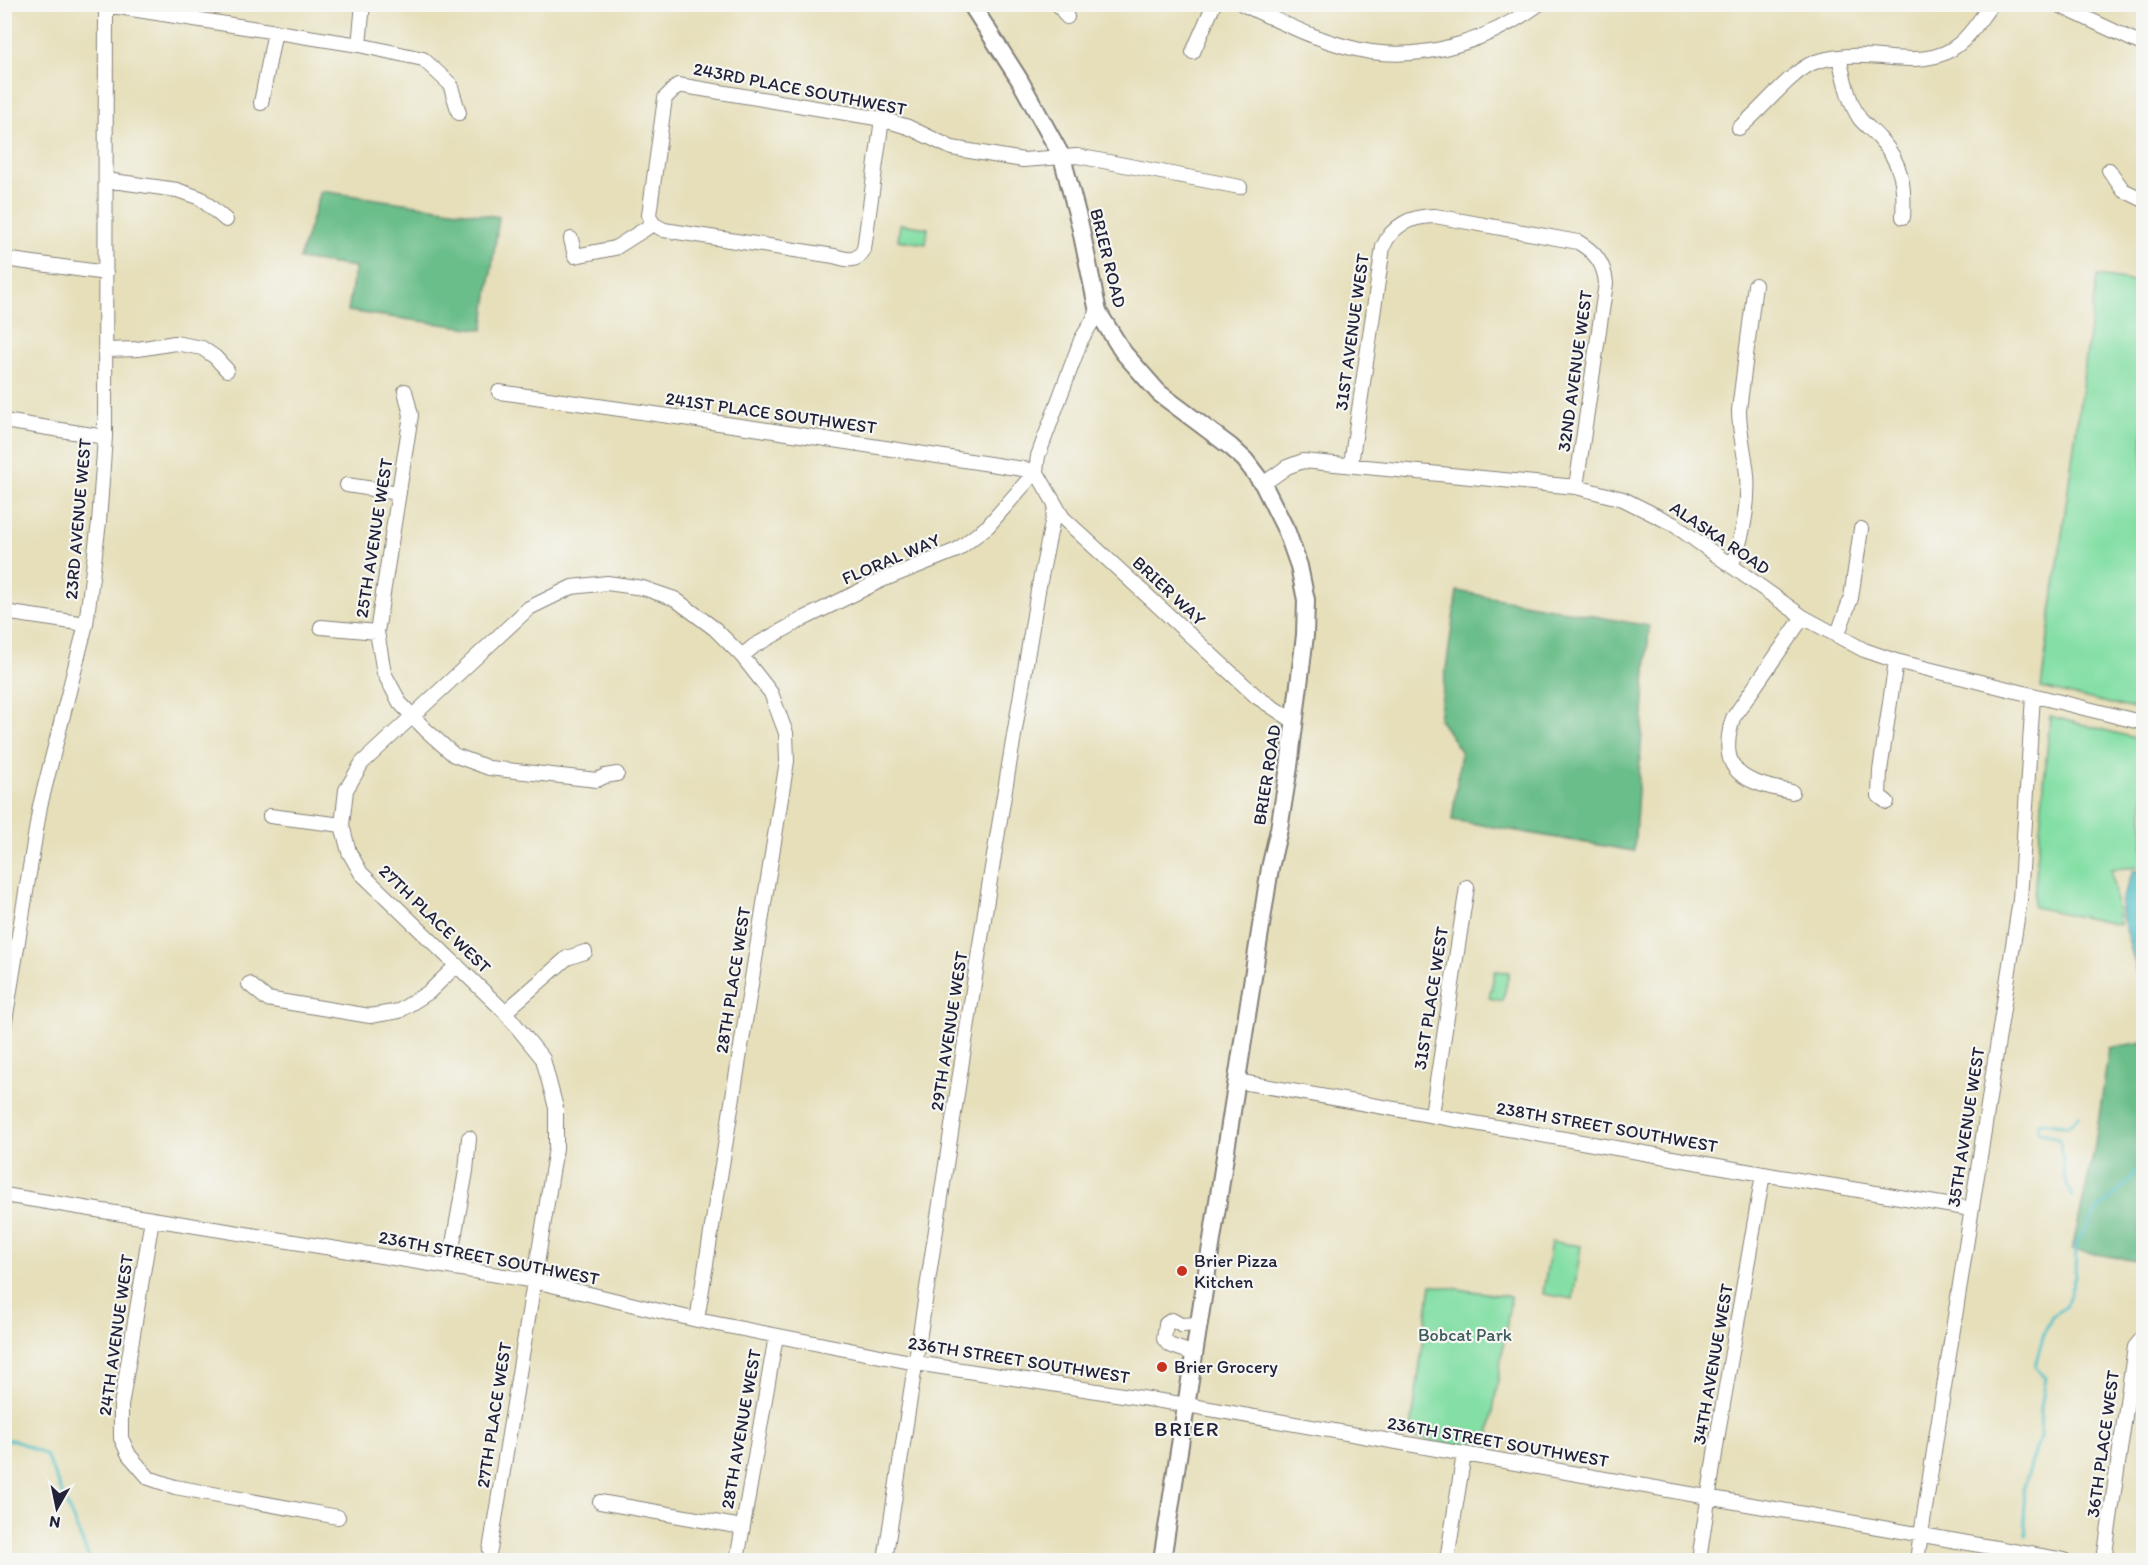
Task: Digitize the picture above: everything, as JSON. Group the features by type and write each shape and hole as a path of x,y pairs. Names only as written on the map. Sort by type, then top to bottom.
{"main road":[{"name":"BRIER ROAD","path":"971,4 1018,79 1062,157 1080,225 1098,312 1123,352 1159,393 1231,447 1245,460 1263,484 1299,566 1306,600 1305,635 1295,722 1236,1081 1162,1560"}],"street":[{"path":"359,45 363,4"},
{"path":"1058,4 1067,17"},
{"path":"1192,52 1214,4"},
{"path":"1242,4 1316,37 1371,52 1404,53 1431,51 1469,42 1511,23 1538,5"},
{"path":"1739,128 1799,71 1815,62 1839,57 1866,56 1904,60 1927,59 1959,44 1992,4"},
{"path":"2056,4 2144,45"},
{"path":"106,5 359,45 423,59 450,84 459,113"},
{"name":"23RD AVENUE WEST","path":"4,1028 40,806 86,624 99,522 105,437 106,5"},
{"path":"261,103 275,32"},
{"path":"1839,57 1849,98 1860,119 1892,153 1897,164 1905,194 1903,217"},
{"name":"243RD PLACE SOUTHWEST","path":"653,224 649,215 665,98 670,90 678,85 882,119 908,127 952,148 1023,160 1077,156 1240,187"},
{"path":"571,239 575,256 615,248 653,224 664,230 834,256 847,260 855,259 864,249 882,119"},
{"path":"2109,170 2123,190 2144,200"},
{"path":"106,180 177,190 200,198 226,220"},
{"name":"32ND AVENUE WEST","path":"1412,219 1435,216 1578,242 1590,249 1601,261 1606,283 1576,487"},
{"name":"31ST AVENUE WEST","path":"1351,464 1383,247 1396,228 1412,219"},
{"path":"4,259 106,273"},
{"path":"1731,566 1736,555 1747,505 1747,474 1739,430 1739,410 1755,285"},
{"path":"1036,471 1038,456 1081,340 1098,312"},
{"path":"106,350 138,349 175,343 202,348 215,357 227,370"},
{"name":"25TH AVENUE WEST","path":"405,391 411,416 377,632 384,673 400,703 454,755 489,768 597,780 617,774"},
{"name":"241ST PLACE SOUTHWEST","path":"499,392 1036,471"},
{"path":"4,421 105,437"},
{"name":"ALASKA ROAD","path":"1263,484 1287,467 1303,461 1576,487 1623,499 1666,521 1803,617 1864,650 1896,661 2144,723"},
{"name":"BRIER WAY","path":"1036,471 1055,508 1063,518 1257,697 1295,722"},
{"name":"FLORAL WAY","path":"742,656 754,646 821,610 882,580 957,550 988,526 1036,471"},
{"path":"347,486 399,493"},
{"name":"29TH AVENUE WEST","path":"885,1560 990,880 1038,591 1055,508"},
{"path":"1837,636 1851,598 1861,529"},
{"name":"27TH PLACE WEST","path":"490,1550 556,1148 556,1108 543,1059 506,1012 361,873 349,852 342,825 346,790 362,763 529,608 572,587 612,583 643,588 675,599 715,629 742,656"},
{"path":"4,612 86,624"},
{"path":"1792,792 1759,785 1736,771 1728,752 1728,735 1733,718 1803,617"},
{"path":"321,627 377,632"},
{"name":"28TH PLACE WEST","path":"697,1320 787,761 786,733 779,711 771,693 742,656"},
{"path":"1887,802 1879,796 1880,771 1896,661"},
{"name":"35TH AVENUE WEST","path":"1917,1560 2020,900 2033,696"},
{"path":"270,816 342,825"},
{"name":"31ST PLACE WEST","path":"1432,1114 1467,887"},
{"path":"506,1012 567,958 585,952"},
{"path":"249,984 267,999 370,1016 399,1011 429,993 457,964"},
{"name":"238TH STREET SOUTHWEST","path":"1236,1081 1971,1209"},
{"path":"449,1266 466,1171 469,1138"},
{"name":"34TH AVENUE WEST","path":"1699,1560 1719,1427 1763,1174"},
{"name":"236TH STREET SOUTHWEST","path":"4,1195 535,1281 697,1320 916,1363 1187,1405 2064,1560"},
{"name":"24TH AVENUE WEST","path":"152,1219 121,1406 121,1438 129,1455 149,1478 175,1487 338,1517"},
{"path":"1195,1354 1169,1345 1164,1339 1166,1324 1172,1320 1181,1324 1200,1324"},
{"name":"28TH AVENUE WEST","path":"737,1560 776,1336"},
{"name":"36TH PLACE WEST","path":"2104,1560 2135,1347 2144,1336"},
{"path":"1447,1560 1464,1454"},
{"name":"28TH AVENUE WEST","path":"600,1502 742,1527"}],"green space":[{"path":"321,191 499,217 483,330 348,311 355,267 299,259"},
{"path":"900,224 928,228 926,244 898,240"},
{"path":"2097,276 2143,283 2143,711 2041,688"},
{"path":"1457,591 1649,626 1634,851 1452,820 1461,751 1439,719"},
{"path":"2050,716 2143,740 2143,867 2111,869 2120,925 2033,907"},
{"path":"1495,971 1509,972 1503,1001 1489,998"},
{"path":"2144,1042 2143,1262 2072,1250 2094,1151 2109,1048"},
{"path":"1551,1242 1581,1246 1573,1299 1543,1294"},
{"name":"Bobcat Park","path":"1431,1285 1511,1297 1487,1450 1410,1437"}],"water":[{"path":"2133,871 2138,871 2143,875 2143,994 2121,912 2122,900"}],"waterway":[{"path":"2073,1196 2063,1169 2062,1146 2059,1140 2038,1131 2038,1123 2068,1126 2079,1115"},
{"path":"2026,1535 2023,1490 2040,1437 2041,1408 2046,1378 2035,1366 2044,1333 2052,1316 2066,1307 2075,1276 2076,1244 2095,1213 2129,1181 2144,1158"},
{"path":"4,1440 14,1440 46,1455 90,1560"}],"place":[{"name":"Brier Pizza Kitchen","path":"1182,1271"},
{"name":"Brier Grocery","path":"1162,1367"}],"district":[{"name":"BRIER","path":"1187,1428"}]}
